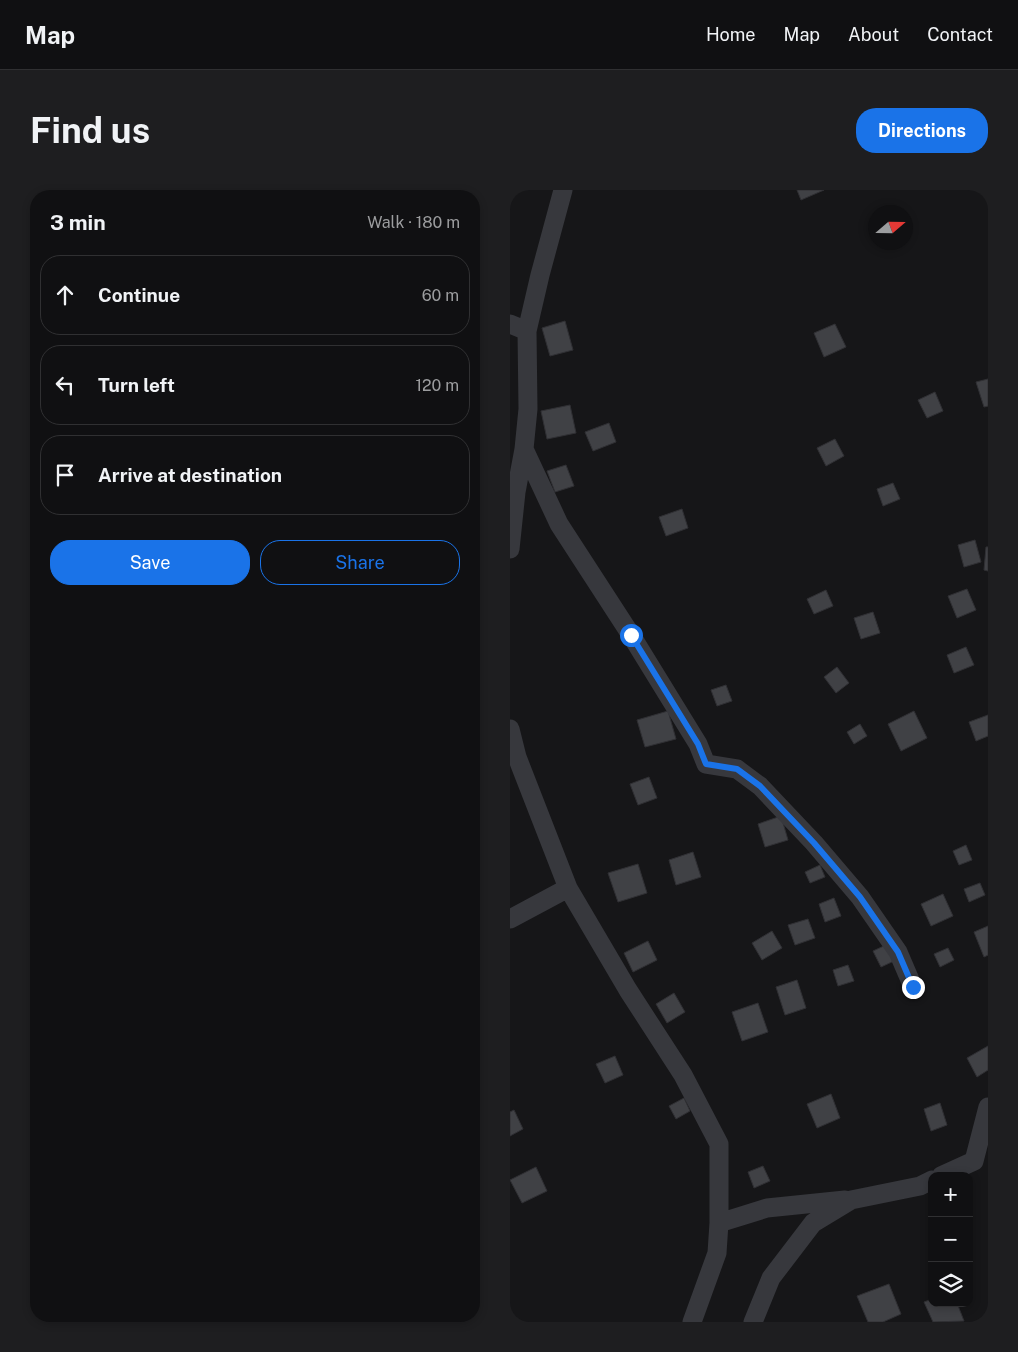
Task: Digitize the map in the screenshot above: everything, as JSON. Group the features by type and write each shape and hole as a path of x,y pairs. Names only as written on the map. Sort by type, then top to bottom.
{"street":[{"path":"510,549 528,409 518,327 540,275 563,190"},
{"path":"524,449 559,524 631,635 698,744 706,764 737,769 760,786 814,843 860,897 898,952 913,987"},
{"path":"510,728 517,757 568,888 628,990 683,1075 719,1144 717,1254 692,1322"},
{"path":"510,919 568,888"},
{"path":"949,1172 974,1160 988,1107"},
{"path":"719,1223 767,1208 851,1200 920,1186 928,1182"},
{"path":"753,1322 771,1278 812,1223 851,1200"}],"building":[{"path":"797,190 824,190 801,200"},
{"path":"565,321 573,350 550,356 542,328"},
{"path":"835,324 846,347 824,357 814,333"},
{"path":"988,379 988,406 984,407 976,382"},
{"path":"935,392 943,411 927,418 918,400"},
{"path":"570,405 576,433 547,439 541,411"},
{"path":"609,423 616,442 593,451 585,432"},
{"path":"835,439 844,456 826,466 817,448"},
{"path":"566,465 574,486 555,492 547,471"},
{"path":"893,483 900,499 883,506 877,489"},
{"path":"682,509 688,528 666,536 659,517"},
{"path":"975,540 981,562 964,567 958,545"},
{"path":"986,547 988,547 988,571 984,570"},
{"path":"967,589 976,610 957,618 948,596"},
{"path":"826,590 833,606 814,614 807,599"},
{"path":"873,612 880,633 861,639 854,618"},
{"path":"966,647 974,665 954,673 947,655"},
{"path":"837,667 849,683 836,693 824,677"},
{"path":"726,685 732,701 717,706 711,690"},
{"path":"668,711 676,739 645,747 637,720"},
{"path":"914,711 927,738 901,751 888,724"},
{"path":"988,715 988,736 976,741 969,722"},
{"path":"860,724 867,736 854,744 847,732"},
{"path":"649,777 657,798 638,805 630,784"},
{"path":"781,816 788,840 765,847 758,824"},
{"path":"966,845 972,860 959,865 953,851"},
{"path":"693,852 701,877 676,885 669,860"},
{"path":"638,864 647,893 618,902 608,873"},
{"path":"820,865 825,877 810,883 805,872"},
{"path":"980,883 985,895 969,902 964,889"},
{"path":"943,894 953,916 931,926 921,904"},
{"path":"834,898 841,916 825,922 819,904"},
{"path":"808,919 815,938 795,945 788,925"},
{"path":"988,926 988,955 984,957 974,932"},
{"path":"772,931 782,948 762,960 752,943"},
{"path":"648,941 657,960 633,972 624,953"},
{"path":"886,945 894,961 881,967 873,951"},
{"path":"948,948 954,960 940,967 934,954"},
{"path":"848,965 854,981 838,986 833,970"},
{"path":"797,980 806,1008 785,1015 776,987"},
{"path":"674,993 685,1012 667,1023 656,1004"},
{"path":"758,1003 768,1032 742,1041 732,1012"},
{"path":"988,1046 988,1070 977,1077 967,1058"},
{"path":"615,1056 623,1075 605,1083 596,1064"},
{"path":"831,1094 840,1118 817,1128 807,1104"},
{"path":"684,1098 690,1111 676,1119 669,1106"},
{"path":"940,1103 947,1125 931,1131 924,1109"},
{"path":"514,1110 523,1129 510,1136 510,1112"},
{"path":"763,1166 770,1181 754,1188 748,1172"},
{"path":"536,1167 547,1191 522,1203 510,1180"},
{"path":"889,1284 901,1314 883,1322 868,1322 857,1296"},
{"path":"928,1300 928,1307 959,1307 964,1321 933,1322 924,1302"}],"route":[{"path":"631,635 698,744 706,764 737,769 760,786 814,843 860,897 898,952 913,987"}]}
